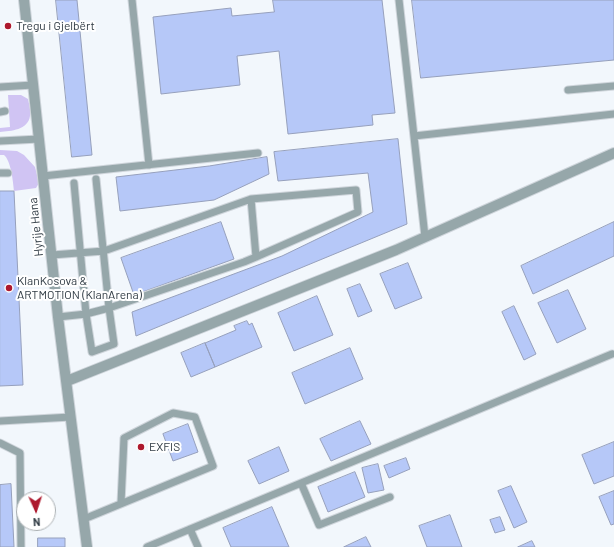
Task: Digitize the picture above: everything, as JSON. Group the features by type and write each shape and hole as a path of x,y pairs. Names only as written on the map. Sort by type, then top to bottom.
{"street":[{"name":"Hyrije Hana","path":"24,0 58,317 87,547"},
{"path":"67,381 396,250 614,153"}],"lane":[{"path":"132,0 149,165"},
{"path":"399,0 425,236"},
{"path":"0,87 33,85"},
{"path":"568,90 614,86"},
{"path":"414,136 614,114"},
{"path":"0,141 39,139"},
{"path":"43,176 258,153"},
{"path":"0,173 8,173"},
{"path":"74,183 86,314 92,352 114,344 96,179"},
{"path":"52,255 104,251 251,199 356,190 358,212 256,257 109,308 86,314 58,317"},
{"path":"251,199 256,257"},
{"path":"147,547 612,354"},
{"path":"84,519 213,466 195,417 173,413 124,438 121,503"},
{"path":"0,421 71,417"},
{"path":"0,443 20,453 21,547"},
{"path":"301,483 319,525 390,497"},
{"path":"190,529 198,547"}],"shaded area":[{"path":"8,95 21,95 28,99 30,110 29,121 23,127 18,129 0,132 0,128 10,127"},
{"path":"0,150 17,151 24,155 35,167 39,183 36,188 14,191 10,166 4,155 0,155"}],"building":[{"path":"56,0 77,0 92,155 72,157"},
{"path":"273,0 382,0 395,113 372,115 373,125 288,134 279,51 237,56 240,85 161,94 153,17 231,8 232,16 274,12"},
{"path":"412,0 614,0 614,60 421,78"},
{"path":"398,139 407,224 136,336 132,312 282,256 373,212 368,173 278,181 274,152"},
{"path":"267,157 269,174 214,200 120,211 116,177 209,166"},
{"name":"KlanKosova & ARTMOTION (KlanArena)","path":"0,191 14,191 23,385 0,386"},
{"path":"221,222 234,259 134,295 121,258"},
{"path":"614,222 614,256 533,294 521,266"},
{"path":"408,263 422,298 395,309 380,274"},
{"path":"360,284 372,311 358,317 347,289"},
{"path":"568,290 586,329 557,343 538,303"},
{"path":"317,296 333,335 294,351 278,313"},
{"path":"514,306 536,354 524,360 502,312"},
{"path":"247,321 249,325 252,323 262,347 215,367 205,343 236,330 234,326"},
{"path":"205,343 215,367 191,377 181,353"},
{"path":"350,348 363,379 305,404 292,373"},
{"path":"360,421 371,444 331,461 320,439"},
{"path":"188,424 198,452 173,461 163,434"},
{"path":"614,442 614,476 594,484 582,455"},
{"path":"279,447 289,471 259,484 248,461"},
{"path":"406,458 410,469 389,478 384,466"},
{"path":"378,464 384,490 368,493 362,468"},
{"path":"355,472 365,497 328,512 318,487"},
{"path":"11,484 14,547 0,547 0,485"},
{"path":"511,486 527,522 514,528 498,491"},
{"path":"614,491 614,524 611,525 599,497"},
{"path":"272,507 289,547 231,547 223,528"},
{"path":"450,515 462,547 427,547 419,526"},
{"path":"500,517 505,530 495,533 490,520"},
{"path":"366,537 371,547 344,547"},
{"path":"38,538 65,538 65,547 38,547"},
{"path":"532,541 535,547 518,547"}],"place":[{"name":"Tregu i Gjelbërt","path":"8,26"},
{"name":"KlanKosova & ARTMOTION (KlanArena)","path":"9,288"},
{"name":"EXFIS","path":"141,447"}]}
